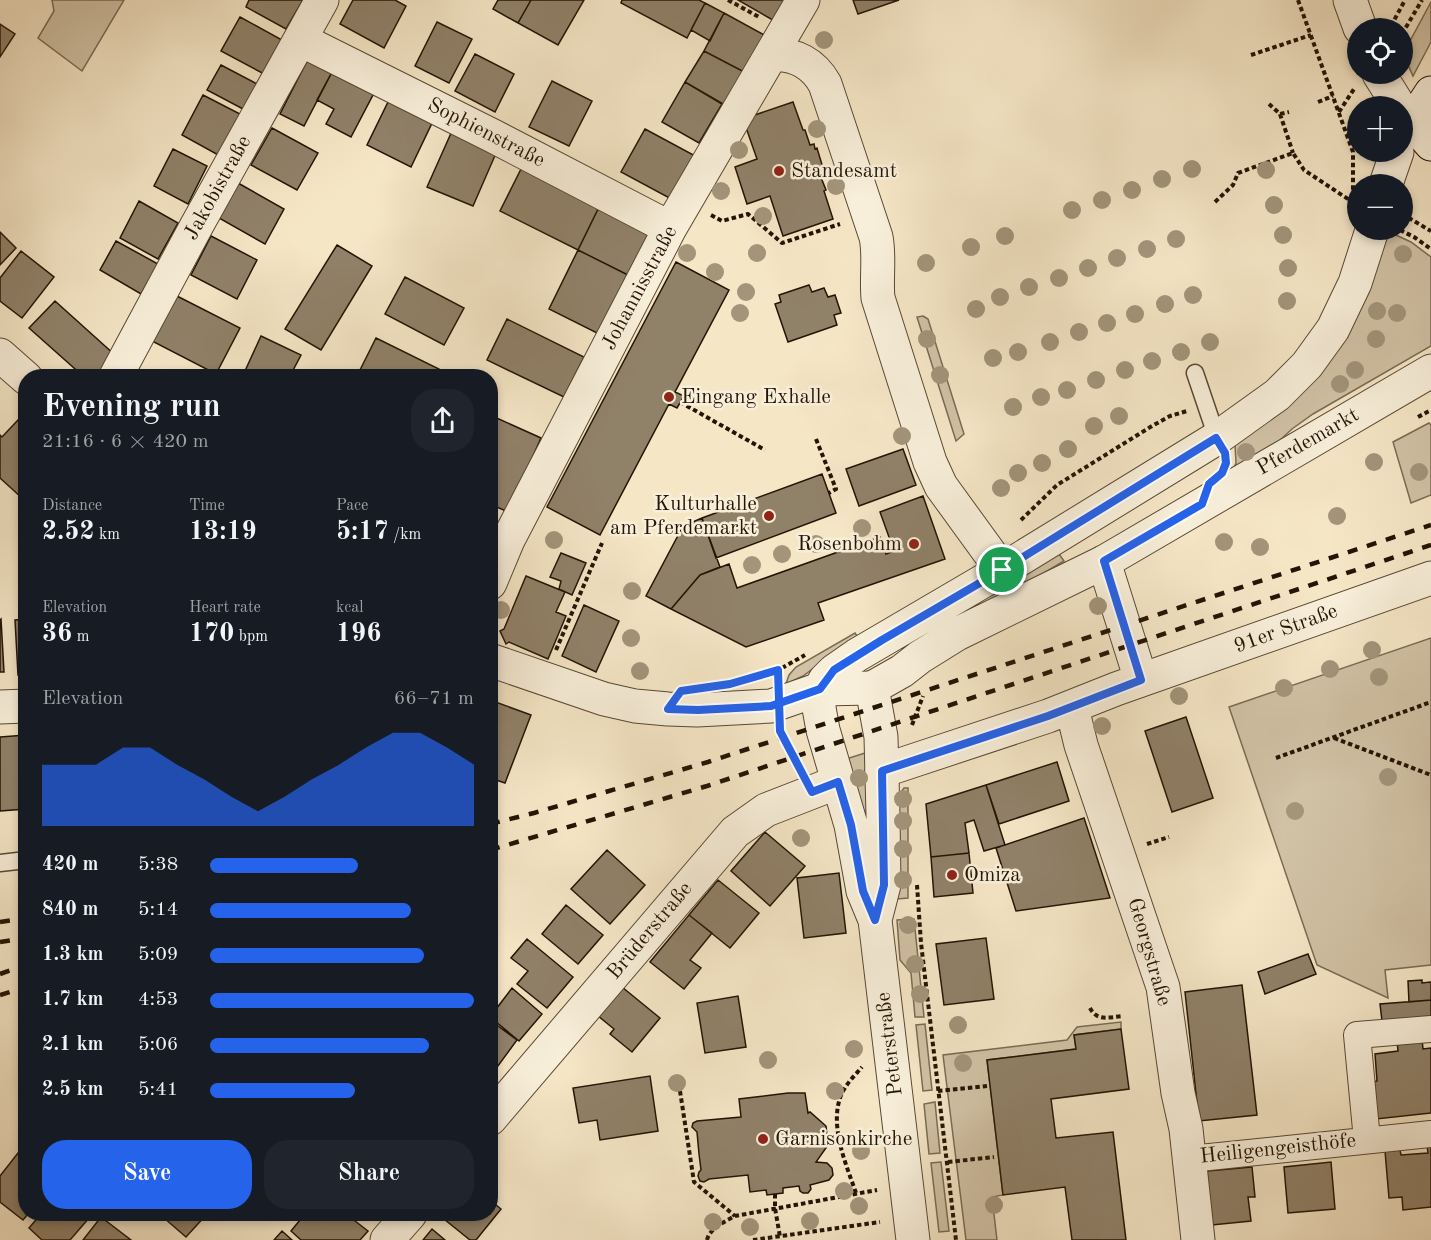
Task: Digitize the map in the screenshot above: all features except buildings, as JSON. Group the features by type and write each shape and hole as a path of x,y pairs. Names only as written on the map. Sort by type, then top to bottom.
{"street":[{"name":"Jakobistraße","path":"120,369 321,0"},
{"name":"Johannisstraße","path":"498,564 508,540 678,215 803,0"},
{"path":"1350,0 1367,18"},
{"name":"Sophienstraße","path":"301,40 493,136 678,215"},
{"path":"771,55 802,60 816,70 822,78 869,214 878,250 876,272 878,298 930,462 945,492 1002,570"},
{"path":"1370,84 1382,96"},
{"path":"1413,120 1431,93"},
{"path":"820,689 834,670 1216,438 1277,395 1307,365 1343,310 1355,283 1369,240"},
{"path":"0,355 18,371"},
{"name":"Pferdemarkt","path":"872,688 957,634 1104,561 1431,371"},
{"path":"1202,504 1209,484 1222,473 1226,463 1225,453 1216,438"},
{"path":"1104,561 1141,680"},
{"name":"91er Straße","path":"896,767 1060,712 1141,680 1431,578"},
{"path":"498,663 604,699 635,706 698,710 759,707 781,704 820,689 872,688"},
{"name":"Peterstraße","path":"872,688 881,737 896,767 884,885 875,920 897,1235"},
{"name":"Peterstraße","path":"820,689 819,708 823,730 825,787 851,825 863,891 875,920"},
{"path":"0,707 18,706"},
{"name":"Georgstraße","path":"1060,712 1081,745 1163,987 1190,1159 1198,1240"},
{"name":"Brüderstraße","path":"498,1110 726,841 744,824 766,810 825,787"},
{"name":"Heiligengeisthöfe","path":"1367,1140 1357,1035 1431,1029"},
{"name":"Heiligengeisthöfe","path":"1190,1159 1431,1134"},
{"path":"387,1240 404,1221"}],"lane":[{"path":"1195,373 1216,438"},
{"path":"0,862 18,861"}],"path":[{"path":"1298,0 1347,133"},
{"path":"1386,18 1406,0"},
{"path":"1411,18 1422,0"},
{"path":"1251,54 1311,35"},
{"path":"1339,112 1364,84"},
{"path":"1318,102 1333,96"},
{"path":"1269,104 1280,114 1293,153 1304,170 1354,203 1353,162"},
{"path":"1280,114 1289,112"},
{"path":"1215,202 1233,185 1238,173 1293,153"},
{"path":"678,215 722,221 748,214 782,243 869,214"},
{"path":"1413,220 1431,231"},
{"path":"1413,236 1431,249"},
{"path":"680,402 765,450"},
{"path":"816,439 836,489 829,493"},
{"path":"544,679 602,543"},
{"path":"808,653 778,670 781,704 780,731 825,787"},
{"path":"896,767 920,700"},
{"path":"1276,759 1431,702"},
{"path":"1333,737 1431,775"},
{"path":"916,884 956,1240"},
{"path":"1090,1008 1099,1018 1123,1016"},
{"path":"861,1056 864,1078"},
{"path":"856,1193 840,1148 838,1119 841,1095 849,1081 862,1067"},
{"path":"938,1091 987,1086"},
{"path":"680,1090 694,1182 735,1216"},
{"path":"948,1162 994,1157"},
{"path":"876,1179 879,1201"},
{"path":"707,1240 707,1236 719,1225 735,1216 877,1190"},
{"path":"775,1194 780,1237"},
{"path":"880,1211 881,1222 897,1235"},
{"path":"753,1240 881,1222"}],"shaded area":[{"path":"52,0 124,0 82,71 38,38 54,11"},
{"path":"1431,2 1431,42 1413,76 1413,35"},
{"path":"1381,240 1407,240 1431,257 1431,346 1313,414 1292,429 1263,456 1232,472 1236,463 1235,445"},
{"path":"923,316 928,319 964,434 956,441 917,317"},
{"path":"1429,423 1431,425 1431,495 1411,503 1393,442"},
{"path":"1059,554 1064,561 915,650 910,640"},
{"path":"855,633 859,639 803,676 786,684 789,675 796,667"},
{"path":"1431,638 1431,965 1385,970 1388,998 1317,965 1229,707"},
{"path":"868,752 867,821 865,823 843,760"},
{"path":"904,788 908,788 908,898 897,899 899,795"},
{"path":"914,919 924,1017 915,1017 911,973 900,960 897,920"},
{"path":"1121,1022 1121,1029 1074,1035 1076,1049 987,1060 1003,1195 992,1197 997,1240 966,1240 943,1055 1067,1040 1077,1027"},
{"path":"925,1024 932,1090 923,1091 916,1025"},
{"path":"935,1102 940,1153 929,1154 924,1104"},
{"path":"941,1162 949,1231 939,1232 931,1163"}],"railway":[{"path":"498,822 708,762 1431,525"},
{"path":"498,848 707,786 1431,545"},
{"path":"0,922 18,919"},
{"path":"0,942 18,939"},
{"path":"0,974 18,968"},
{"path":"0,995 18,989"}],"place":[{"name":"Standesamt","path":"779,171"},
{"name":"Eingang Exhalle","path":"669,397"},
{"name":"Kulturhalle am Pferdemarkt","path":"769,516"},
{"name":"Rosenbohm","path":"914,544"},
{"name":"Omiza","path":"952,875"},
{"name":"Garnisonkirche","path":"763,1139"}],"route":[{"path":"1002,570 834,670 820,689 781,704 771,706 698,710 668,709 681,691 730,684 778,670 781,704 780,731 812,792 838,782 851,825 863,891 875,920 884,885 882,771 1072,708 1141,680 1104,561 1202,504 1209,484 1222,473 1226,463 1225,453 1216,438 1002,570"}]}
